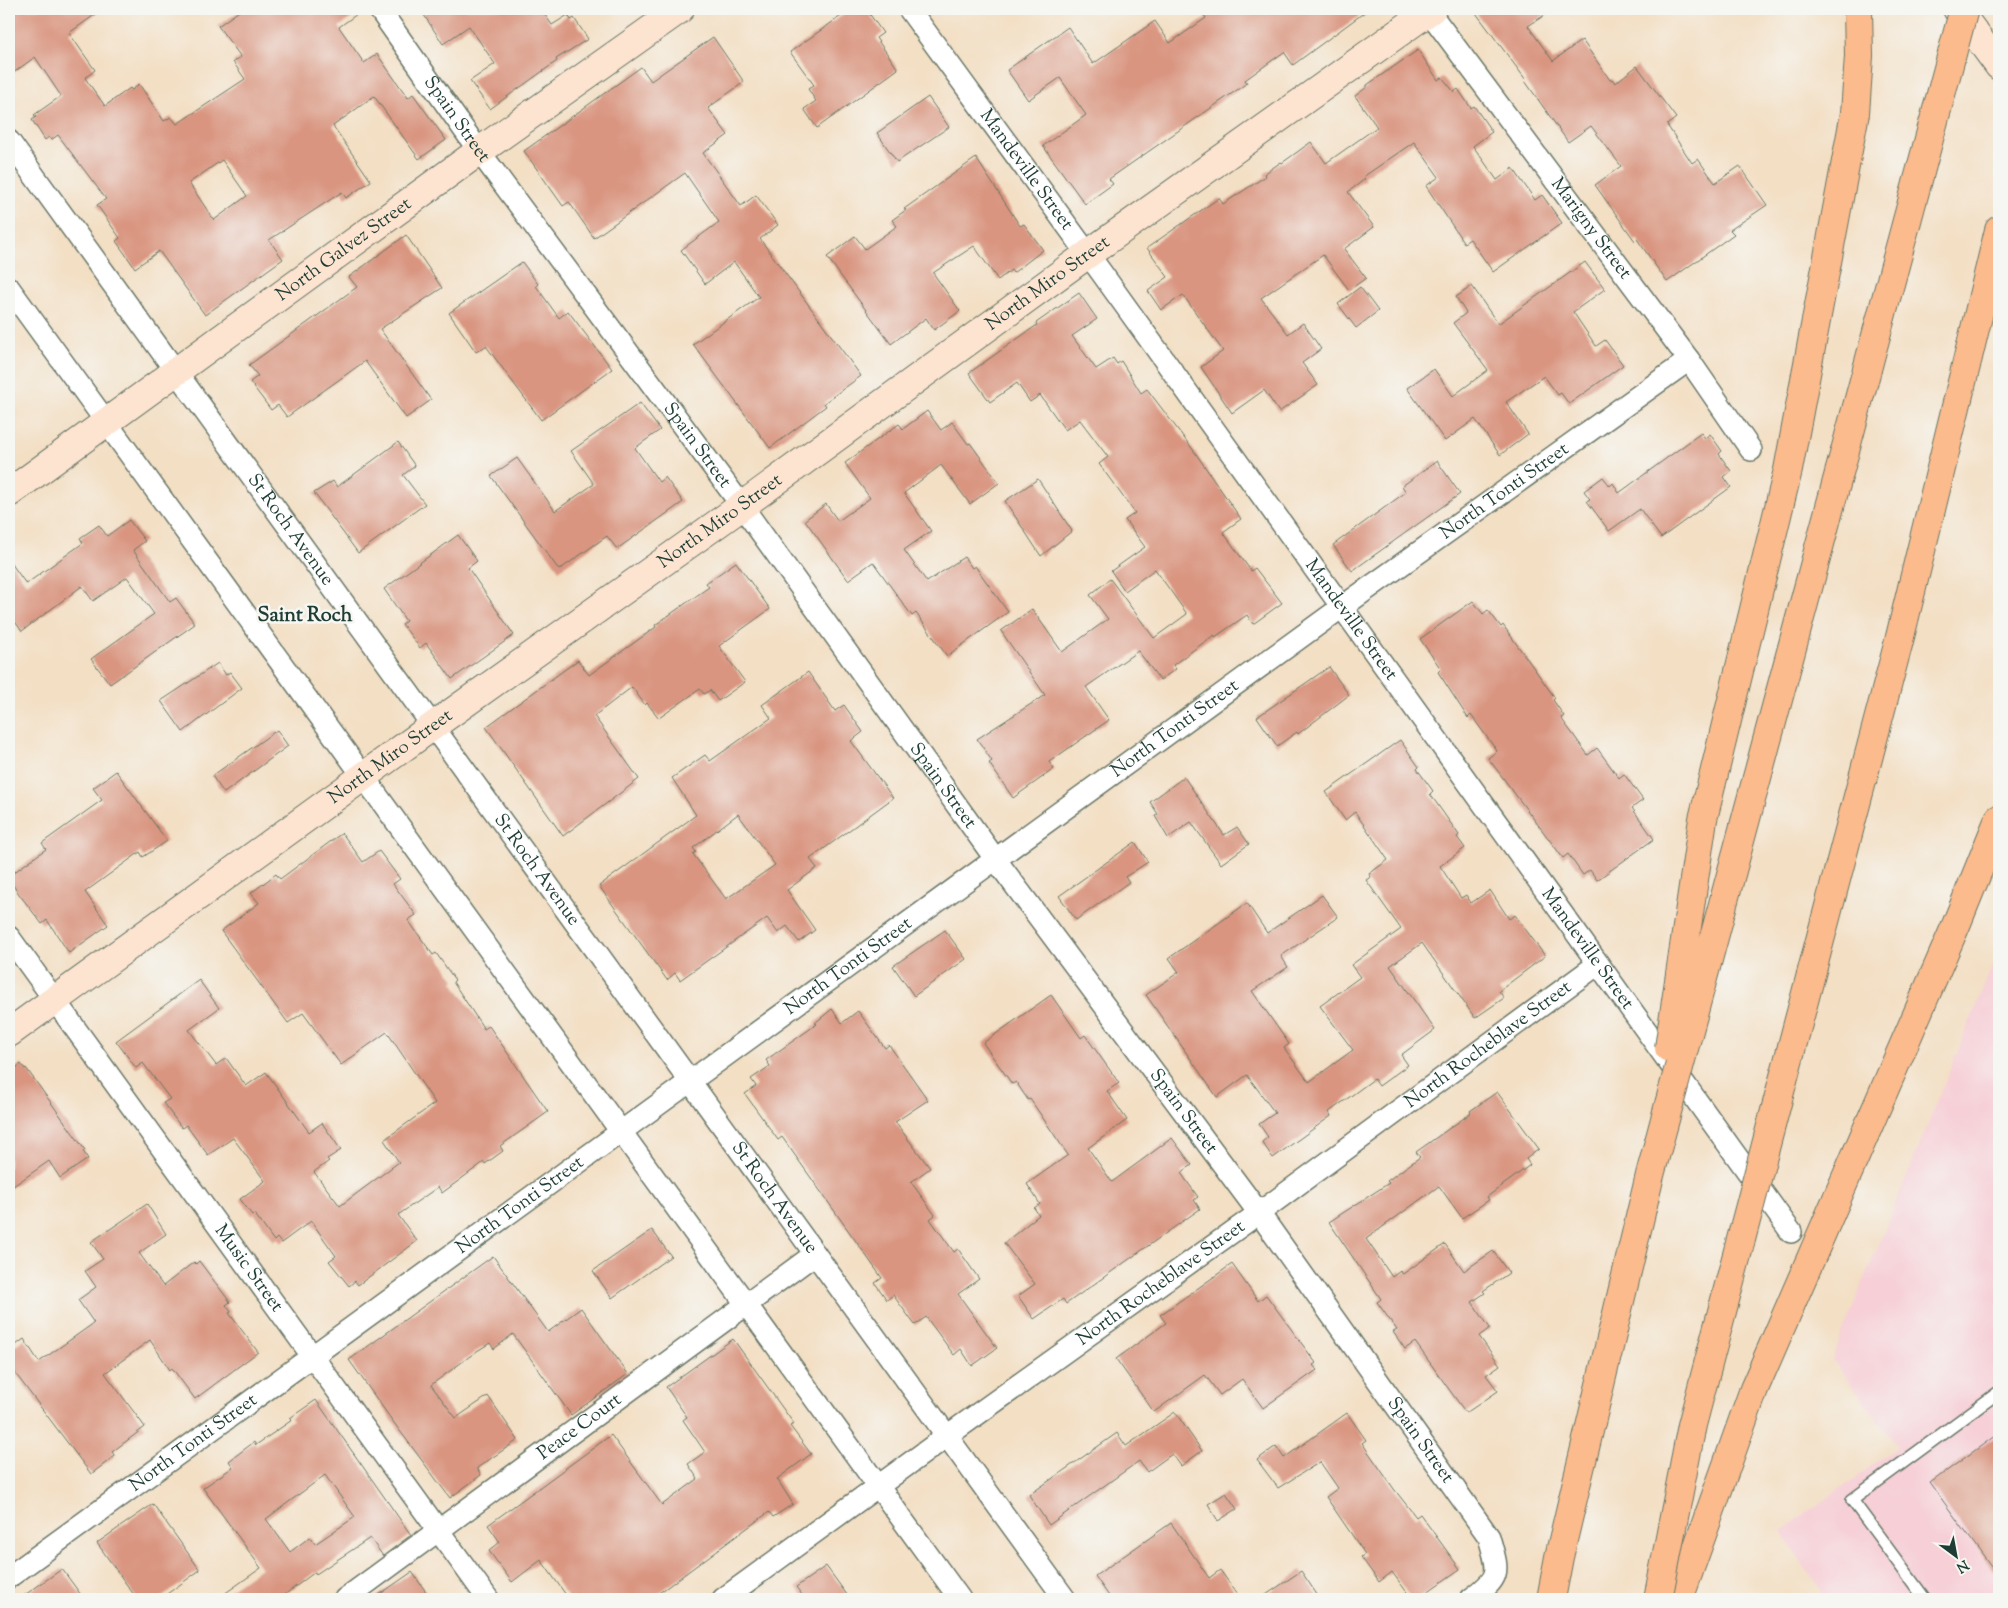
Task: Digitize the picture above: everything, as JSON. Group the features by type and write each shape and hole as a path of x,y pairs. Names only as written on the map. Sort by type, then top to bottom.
{"highway":[{"path":"1650,1175 1702,819 1788,470 1855,113 1859,56 1858,9"},
{"path":"1552,1599 1559,1557 1650,1175 1964,9"},
{"path":"1658,1599 1692,1425 1899,641 1999,230"},
{"path":"1679,1599 1754,1389 1956,926 1999,819"}],"street":[{"name":"Spain Street","path":"379,9 479,151 742,506 996,860 1259,1213 1490,1537 1498,1567 1490,1585 1471,1599"},
{"name":"North Galvez Street","path":"9,493 479,151 680,9"},
{"name":"Mandeville Street","path":"909,9 1088,254 1792,1232"},
{"path":"1957,9 1999,66"},
{"name":"North Miro Street","path":"9,1033 432,726 742,506 1088,254 1430,10"},
{"name":"Marigny Street","path":"1430,10 1688,360 1751,450"},
{"name":"St Roch Avenue","path":"9,141 1065,1599"},
{"path":"9,288 960,1599"},
{"name":"North Tonti Street","path":"9,1577 1342,608 1688,360"},
{"name":"Music Street","path":"9,937 488,1599"},
{"name":"North Rocheblave Street","path":"723,1599 1259,1213 1598,964"},
{"name":"Peace Court","path":"345,1599 815,1254"}],"lane":[{"path":"1925,1599 1852,1500 1999,1392"}],"shaded area":[{"path":"1999,950 1999,1599 1826,1599 1781,1531 1898,1447 1832,1359"}],"building":[{"path":"9,9 103,9 69,33 95,70 85,78 105,106 130,88 132,90 139,84 164,121 171,117 177,124 245,79 233,62 241,57 218,26 242,9 364,9 339,27 364,63 377,54 408,98 413,94 446,140 419,159 374,96 333,126 371,181 346,198 342,192 269,240 283,259 205,315 159,251 135,268 116,241 120,238 97,205 106,199 58,135 51,140 49,137 45,140 32,120 36,117 34,115 61,96 35,57 9,76","holes":["222,160 247,196 214,220 189,183"]},
{"path":"420,9 541,9 552,25 568,15 571,20 574,18 588,39 556,59 557,61 490,109 470,81 495,64 469,26 443,44"},
{"path":"851,9 866,9 883,33 876,38 898,69 817,128 804,109 816,101 808,89 814,85 790,52"},
{"path":"1200,9 1369,9 1293,65 1284,52 1245,80 1247,83 1109,179 1113,184 1085,204 1043,146 1086,115 1060,78 1028,100 1007,70 1068,27 1093,64 1155,21 1170,43 1206,18"},
{"path":"1473,9 1554,9 1528,26 1553,61 1582,40 1610,80 1612,79 1615,83 1637,66 1676,118 1667,125 1692,163 1698,159 1715,183 1740,166 1767,205 1730,230 1734,234 1667,282 1637,239 1635,241 1595,185 1621,166 1591,126 1568,142 1526,80"},
{"path":"713,37 744,82 708,108 728,135 703,153 741,206 756,195 778,225 760,239 861,376 824,403 826,406 770,448 693,344 759,297 734,262 705,284 681,250 719,222 685,173 594,238 569,202 563,206 524,151 641,67 651,81"},
{"path":"1418,50 1438,80 1442,77 1454,92 1458,89 1471,108 1474,106 1492,132 1473,146 1497,180 1513,168 1535,200 1542,195 1562,223 1493,272 1470,239 1464,243 1426,186 1439,177 1414,142 1363,177 1365,179 1348,192 1374,227 1344,249 1366,278 1349,290 1323,255 1261,298 1288,334 1303,323 1321,349 1302,363 1318,385 1279,412 1264,390 1232,413 1201,367 1223,351 1183,295 1161,310 1148,291 1168,277 1147,248 1219,198 1223,204 1266,176 1264,174 1311,142 1326,163 1377,127 1355,96 1367,85"},
{"path":"928,97 949,127 897,162 877,133"},
{"path":"976,158 1020,226 1024,224 1043,250 1013,273 1011,270 998,280 974,246 933,273 960,311 934,330 926,318 891,344 827,257 855,236 865,249 897,226 892,220 906,210 904,209"},
{"path":"406,235 442,288 380,329 431,400 406,418 365,361 287,417 278,405 271,410 250,382 258,376 249,365 357,287 349,277"},
{"path":"522,262 538,284 536,286 559,318 568,311 612,369 541,420 486,346 476,352 449,313"},
{"path":"1585,262 1605,289 1573,312 1596,346 1605,340 1623,365 1569,404 1561,393 1558,395 1544,376 1506,402 1528,434 1500,455 1475,419 1445,441 1407,388 1434,369 1453,396 1488,370 1453,323 1466,313 1456,297 1472,286 1498,324"},
{"path":"1360,287 1378,311 1356,328 1338,304"},
{"path":"1079,293 1097,319 1072,336 1096,369 1113,358 1117,364 1121,361 1141,393 1147,389 1194,451 1241,519 1223,532 1251,571 1255,568 1282,603 1253,624 1247,615 1215,637 1214,635 1173,665 1176,669 1160,680 1138,651 1086,687 1109,720 1049,762 1054,769 1013,798 989,763 992,761 977,739 1045,695 1001,631 1032,609 1062,652 1108,619 1090,595 1110,579 1154,638 1187,614 1155,569 1125,591 1111,571 1145,547 1125,520 1135,513 1099,464 1108,457 1080,420 1065,430 1040,395 1030,402 1017,383 990,402 969,373"},
{"path":"640,403 660,430 635,448 659,482 665,477 683,502 617,549 607,536 559,570 491,476 517,458 555,511 594,484 571,451"},
{"path":"927,411 941,430 952,422 999,483 970,504 941,465 904,493 931,531 904,550 927,582 964,557 972,568 975,566 1008,612 947,656 916,613 912,616 873,562 848,580 805,520 826,504 838,521 870,498 845,463 899,424 903,429"},
{"path":"1701,433 1705,438 1710,434 1722,451 1719,454 1731,471 1724,477 1731,487 1661,538 1640,509 1609,531 1587,501 1590,499 1584,491 1603,477 1610,486 1613,483 1619,493"},
{"path":"398,442 415,466 403,475 425,504 358,553 314,493 333,481 337,487"},
{"path":"1437,461 1460,494 1352,571 1333,545 1406,492 1402,486"},
{"path":"1038,479 1072,531 1041,556 1005,501"},
{"path":"129,520 145,541 133,550 170,602 176,598 195,624 110,684 91,659 154,614 127,577 93,601 82,586 22,631 9,614 9,560 26,584 83,543 80,538 99,525 107,536"},
{"path":"458,535 477,561 468,568 514,635 452,679 426,643 420,648 402,624 406,621 384,589"},
{"path":"736,562 770,609 719,646 745,682 718,701 710,690 704,694 700,689 659,718 647,703 645,705 632,687 594,716 639,779 563,836 486,727 578,660 589,675 709,587 706,583"},
{"path":"1473,601 1483,614 1488,610 1501,627 1503,625 1555,698 1553,700 1564,716 1561,718 1588,755 1597,748 1619,778 1624,774 1643,800 1632,808 1654,839 1597,880 1590,870 1583,875 1568,854 1563,858 1488,758 1497,751 1471,715 1468,718 1438,672 1441,669 1420,639"},
{"path":"218,663 226,675 230,672 242,688 183,732 161,701"},
{"path":"1329,667 1349,695 1298,734 1297,732 1277,746 1257,717"},
{"path":"808,672 835,711 844,705 863,732 851,741 893,798 810,859 817,868 787,890 815,930 799,942 787,926 778,933 767,918 680,980 675,973 667,980 599,886 696,815 672,778 705,755 710,761 771,718 762,705","holes":["738,814 775,865 726,899 693,854 696,852 693,848"]},
{"path":"277,730 288,746 224,793 212,776"},
{"path":"1400,740 1419,767 1417,769 1433,791 1430,794 1459,835 1457,837 1465,848 1440,866 1461,898 1466,895 1471,903 1490,890 1509,919 1515,915 1545,956 1499,991 1504,998 1475,1018 1422,943 1390,966 1435,1030 1401,1055 1408,1065 1379,1086 1374,1079 1329,1112 1331,1116 1273,1158 1262,1142 1268,1137 1259,1124 1275,1113 1247,1075 1217,1097 1146,995 1179,972 1169,958 1247,903 1267,933 1322,895 1338,917 1281,956 1288,967 1252,991 1289,1044 1284,1048 1309,1082 1353,1050 1320,1006 1360,977 1351,965 1401,929 1366,880 1371,877 1369,874 1388,860 1355,812 1345,820 1326,792"},
{"path":"116,771 167,841 143,857 140,852 85,892 108,925 69,953 47,920 42,924 19,894 9,876 46,849 42,843 102,800 93,788"},
{"path":"1184,777 1224,835 1237,827 1249,844 1221,864 1191,822 1168,838 1155,816 1158,814 1150,802"},
{"path":"342,833 363,862 379,851 400,879 393,884 416,915 408,920 433,955 436,953 455,980 453,982 484,1029 489,1026 548,1112 500,1146 503,1151 485,1164 484,1162 442,1193 438,1187 398,1215 417,1241 358,1285 355,1281 349,1286 329,1261 336,1256 311,1221 281,1243 277,1238 274,1241 254,1213 252,1215 240,1199 265,1181 233,1138 208,1155 186,1125 182,1128 163,1103 170,1099 143,1063 136,1068 116,1041 199,980 219,1008 189,1030 216,1065 226,1058 246,1086 266,1072 309,1132 322,1123 341,1150 327,1159 329,1161 314,1172 340,1206 399,1162 384,1140 435,1103 387,1032 341,1065 303,1013 288,1023 221,931 259,903 251,893 276,874 280,879"},
{"path":"1135,842 1148,862 1125,877 1129,882 1076,920 1059,896"},
{"path":"945,930 966,959 914,996 893,966"},
{"path":"1051,995 1081,1038 1085,1035 1119,1083 1107,1091 1127,1120 1088,1148 1112,1182 1172,1138 1192,1165 1181,1173 1198,1197 1194,1200 1200,1209 1066,1304 1063,1299 1034,1319 1018,1296 1035,1284 1004,1243 1039,1215 1034,1208 1040,1204 1027,1184 1068,1155 1030,1099 1028,1100 1016,1082 1012,1084 983,1043"},
{"path":"832,1009 842,1023 858,1011 885,1048 889,1045 928,1100 895,1122 930,1168 911,1182 935,1215 930,1219 954,1252 958,1249 979,1279 958,1294 997,1348 972,1366 961,1349 954,1355 926,1317 915,1325 893,1295 887,1300 875,1283 882,1278 782,1137 778,1140 745,1094 756,1086 751,1079 770,1066 766,1060 817,1024 815,1023"},
{"path":"21,1064 26,1068 85,1150 83,1151 88,1159 60,1178 49,1161 9,1189 9,1073"},
{"path":"1497,1092 1539,1149 1526,1159 1530,1165 1487,1197 1489,1200 1462,1218 1439,1186 1366,1239 1392,1277 1400,1271 1403,1274 1445,1244 1464,1271 1493,1251 1509,1273 1483,1291 1485,1293 1472,1302 1490,1328 1479,1336 1500,1365 1486,1375 1498,1391 1466,1413 1415,1342 1405,1349 1393,1332 1397,1330 1377,1302 1381,1299 1329,1222 1389,1183 1387,1181 1420,1157 1416,1152"},
{"path":"147,1204 166,1234 139,1253 163,1286 194,1262 196,1264 199,1261 230,1302 226,1305 231,1312 229,1313 258,1352 195,1399 172,1368 170,1370 150,1340 105,1373 145,1427 112,1452 115,1456 91,1474 9,1365 9,1350 24,1339 39,1362 94,1323 78,1300 96,1287 85,1271 103,1259 91,1242"},
{"path":"652,1230 671,1256 612,1298 593,1271"},
{"path":"493,1256 548,1332 581,1308 628,1374 571,1415 513,1334 494,1349 490,1343 477,1351 431,1385 456,1418 488,1396 518,1440 477,1468 481,1475 450,1498 349,1360"},
{"path":"1232,1264 1258,1301 1266,1295 1316,1363 1313,1365 1317,1370 1263,1408 1242,1379 1220,1395 1205,1375 1154,1412 1116,1359 1166,1323 1160,1315"},
{"path":"733,1339 794,1424 790,1426 811,1454 777,1479 793,1504 773,1517 769,1512 651,1599 569,1599 541,1560 512,1582 489,1551 500,1542 488,1525 611,1435 662,1505 698,1479 688,1464 705,1452 683,1420 687,1417 666,1387"},
{"path":"316,1400 411,1535 383,1556 370,1538 316,1574 315,1572 279,1599 217,1599 261,1568 203,1488 233,1467 229,1461 254,1442 256,1445 292,1420 290,1418","holes":["325,1475 355,1517 315,1544 310,1537 290,1552 266,1519"]},
{"path":"1175,1412 1202,1451 1181,1466 1172,1454 1147,1472 1139,1461 1049,1525 1029,1495 1117,1433 1126,1446"},
{"path":"1347,1413 1366,1440 1362,1443 1394,1489 1416,1517 1420,1514 1460,1569 1417,1599 1412,1599 1392,1572 1379,1582 1361,1557 1365,1554 1326,1497 1338,1488 1320,1462 1278,1488 1257,1460 1276,1446 1284,1458"},
{"path":"1999,1433 1999,1578 1930,1483"},
{"path":"1226,1493 1237,1509 1218,1521 1208,1504"},
{"path":"153,1504 200,1570 160,1599 137,1599 97,1543"},
{"path":"1171,1523 1209,1578 1220,1570 1241,1599 1111,1599 1095,1576"},
{"path":"826,1566 850,1599 805,1599 796,1587"},
{"path":"62,1569 84,1599 19,1599"},
{"path":"1301,1571 1320,1599 1260,1599"},
{"path":"412,1572 431,1599 373,1599"}],"district":[{"name":"Saint Roch","path":"305,616"}]}
